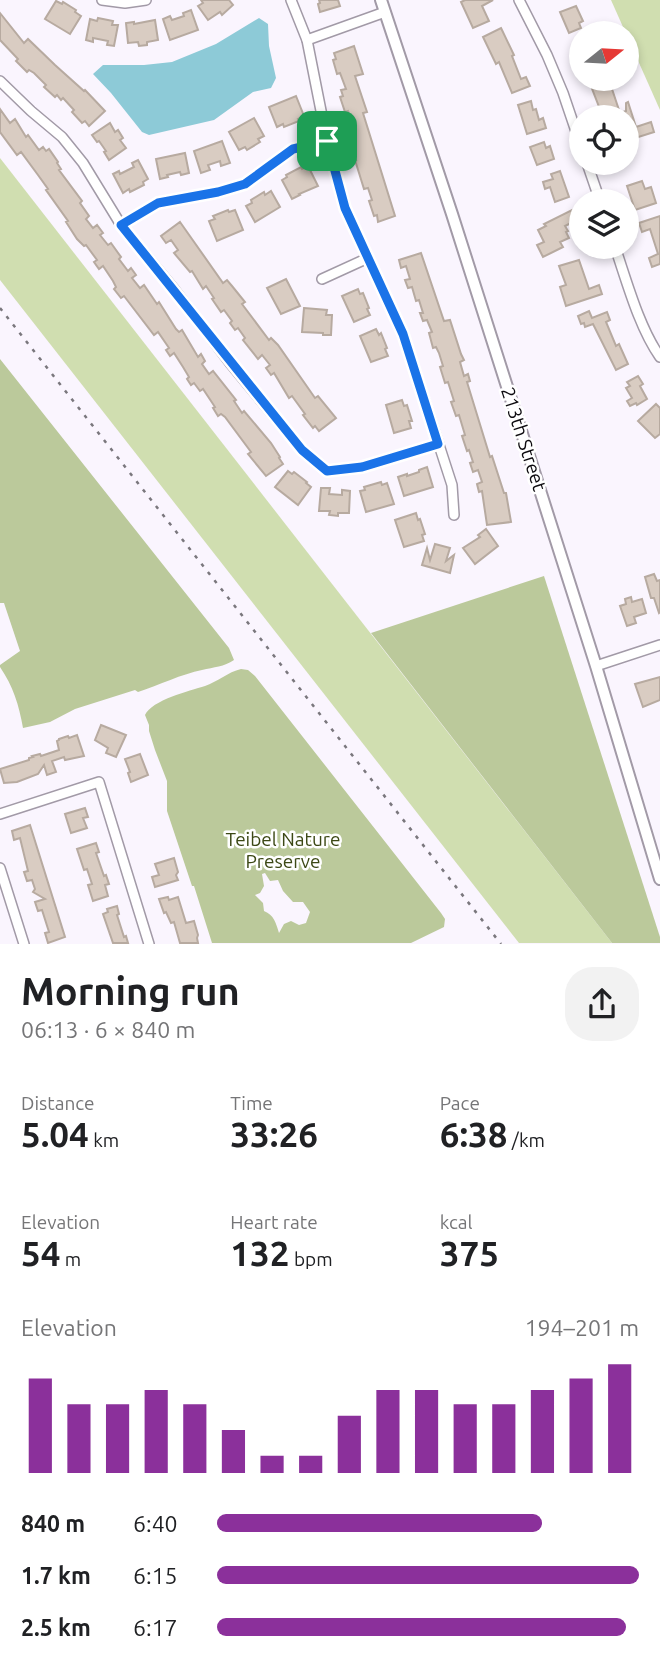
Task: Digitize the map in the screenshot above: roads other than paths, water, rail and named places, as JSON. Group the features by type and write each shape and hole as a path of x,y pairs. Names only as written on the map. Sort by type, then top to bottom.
{"street":[{"path":"102,0 125,3 146,0"},
{"path":"291,0 307,40 327,141 345,208 403,334 452,485 454,515"},
{"name":"213th Street","path":"381,0 461,240 596,666 660,879"},
{"path":"519,0 547,55 569,111"},
{"path":"307,40 385,12"},
{"path":"0,81 62,137 83,163 121,225 302,450 327,471 362,467 438,444"},
{"path":"121,225 158,203 245,184 293,149 327,141"},
{"path":"322,279 368,258"},
{"path":"619,259 634,304 660,357"},
{"path":"596,666 660,645"},
{"path":"0,814 99,782 149,943"},
{"path":"0,868 24,943"}],"water":[{"path":"259,18 268,24 269,46 276,78 271,88 253,92 214,120 149,135 142,132 93,74 103,65 172,62 216,44"}],"railway":[{"path":"0,308 501,944"}],"park label":[{"name":"Teibel Nature Preserve","path":"283,850"}]}
